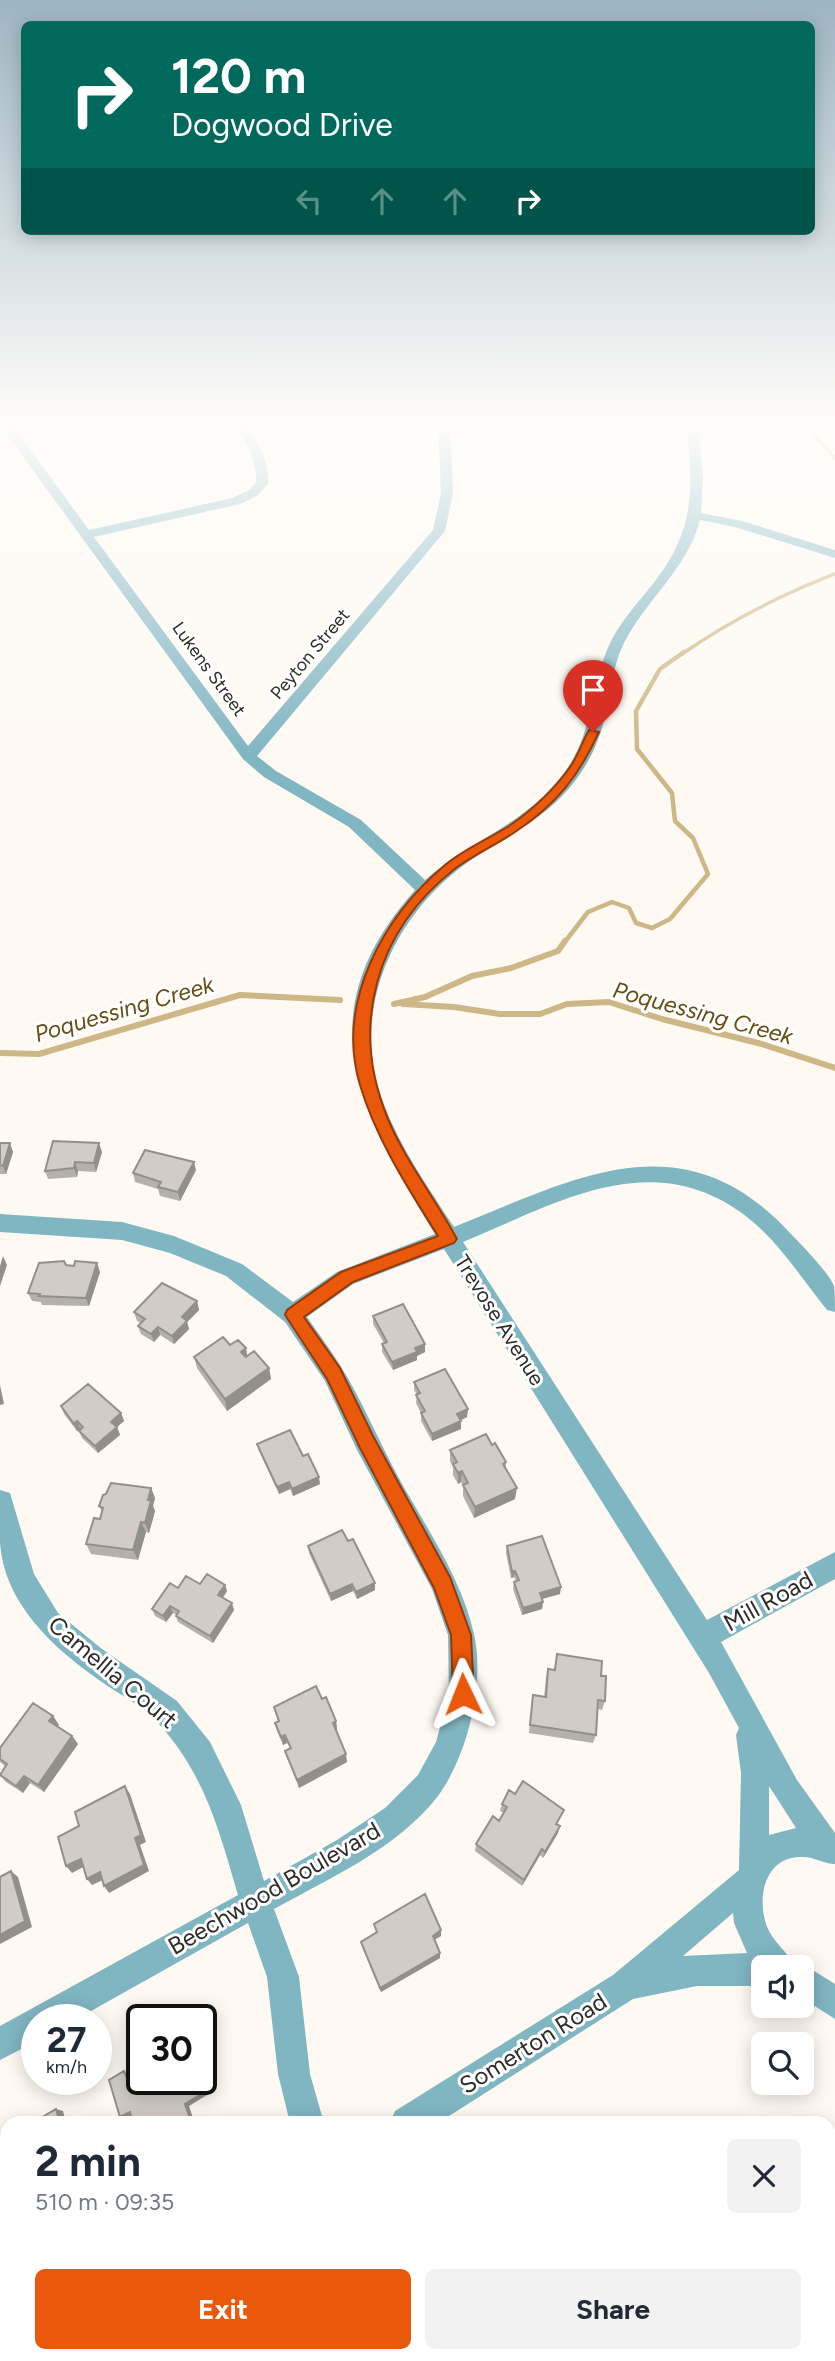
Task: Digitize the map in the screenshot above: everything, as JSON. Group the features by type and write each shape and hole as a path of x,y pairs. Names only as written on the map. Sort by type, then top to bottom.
{"street":[{"name":"Lukens Street","path":"85,535 248,756 270,775 346,817 425,889"},
{"name":"Peyton Street","path":"248,756 435,535"},
{"name":"Trevose Avenue","path":"688,535 684,548 624,630 615,647 608,665 593,732 576,768 556,793 529,817 452,865 405,911 381,952 368,986 362,1014 362,1060 374,1105 405,1170 719,1663 787,1790 831,1850"},
{"path":"774,535 835,554"},
{"path":"293,1315 347,1277 604,1177 656,1173 682,1176 727,1194 754,1211 769,1224 835,1303"},
{"name":"Beechwood Boulevard","path":"0,1223 122,1231 174,1245 234,1270 293,1315 334,1374 366,1442 443,1584 461,1635 463,1694 449,1747 428,1784 395,1818 348,1851 255,1900 71,2004"},
{"name":"Camellia Court","path":"1,1501 22,1579 49,1622 92,1659 167,1710 200,1752 226,1805 255,1900 283,1977 293,2074 305,2116"},
{"name":"Mill Road","path":"701,1638 835,1564"},
{"name":"Trevose Avenue","path":"745,1716 755,1773 751,1874 746,1906 752,1932 761,1948 770,1955"},
{"name":"Somerton Road","path":"418,2116 624,1986 751,1874 763,1855 789,1843 831,1850"},
{"name":"Somerton Road","path":"624,1986 686,1969 712,1967 751,1969"},
{"path":"814,1981 835,1980"},
{"path":"814,1988 835,2003"},
{"path":"0,2044 21,2032"}],"building":[{"path":"53,1141 99,1143 94,1163 75,1162 74,1168 45,1171"},
{"path":"0,1143 10,1143 3,1166 0,1165"},
{"path":"145,1150 194,1162 178,1192 158,1187 161,1182 133,1173"},
{"path":"64,1261 66,1265 74,1266 75,1261 97,1263 86,1298 28,1293 39,1263"},
{"path":"162,1283 197,1301 182,1317 187,1321 172,1336 158,1327 151,1334 138,1326 145,1319 134,1312"},
{"path":"403,1304 425,1344 415,1348 417,1352 392,1362 382,1344 387,1342 373,1316"},
{"path":"223,1337 230,1345 238,1340 246,1348 241,1352 246,1357 254,1351 269,1368 225,1399 194,1357"},
{"path":"445,1369 468,1409 457,1414 461,1421 432,1434 421,1413 425,1411 416,1395 420,1393 414,1382"},
{"path":"88,1384 121,1413 111,1422 117,1427 95,1446 79,1431 83,1427 77,1421 74,1424 61,1406"},
{"path":"290,1430 303,1456 308,1454 319,1477 292,1489 289,1482 277,1487 257,1444"},
{"path":"486,1434 506,1462 503,1464 517,1488 475,1507 463,1485 468,1483 462,1471 458,1473 453,1464 457,1462 450,1450"},
{"path":"111,1483 151,1488 145,1523 141,1522 133,1550 86,1544 94,1518 100,1519 103,1508 99,1506"},
{"path":"342,1530 348,1541 353,1539 375,1583 356,1592 352,1584 330,1594 308,1546"},
{"path":"542,1536 561,1587 540,1593 543,1602 523,1608 514,1582 519,1580 515,1571 512,1572 507,1546"},
{"path":"207,1574 225,1585 218,1595 232,1603 210,1636 176,1616 179,1611 170,1606 163,1616 152,1609 170,1583 178,1588 186,1576 200,1584"},
{"path":"557,1654 602,1661 601,1676 606,1676 605,1701 598,1700 596,1735 530,1725 533,1695 546,1697 548,1669 555,1670"},
{"path":"316,1686 322,1699 326,1697 346,1754 297,1780 285,1751 291,1748 285,1735 281,1737 275,1723 279,1721 274,1707"},
{"path":"33,1703 53,1716 49,1721 72,1736 38,1785 24,1776 16,1786 0,1775 7,1764 0,1759 0,1748"},
{"path":"523,1781 564,1810 556,1824 560,1826 545,1852 542,1849 524,1880 476,1844 493,1816 499,1821 507,1807 502,1804 509,1790 515,1794"},
{"path":"125,1786 141,1835 135,1838 144,1865 104,1886 100,1872 87,1879 81,1859 66,1866 58,1837 79,1826 75,1812"},
{"path":"11,1871 25,1921 0,1935 0,1877"},
{"path":"425,1894 441,1930 433,1936 440,1953 380,1988 361,1942 377,1932 374,1924"},
{"path":"124,2071 126,2095 200,2095 185,2104 189,2116 131,2116 130,2112 120,2116 112,2090 112,2078"},
{"path":"56,2109 58,2116 44,2116"}],"waterway":[{"path":"682,654 756,610 835,574"},
{"path":"564,943 588,912 612,902 629,908 636,923 652,928 670,919 708,874 693,838 675,821 672,793 637,749 636,711 660,669 684,652"},
{"path":"394,1004 425,997 472,976 511,968 558,951 565,941"},
{"name":"Poquessing Creek","path":"0,1053 39,1054 240,995 340,1000"},
{"name":"Poquessing Creek","path":"403,1004 454,1007 500,1014 540,1014 567,1004 609,1002 662,1019 762,1044 835,1068"}],"route":[{"path":"463,1694 461,1635 443,1584 366,1442 334,1374 293,1315 347,1277 448,1239 405,1170 374,1105 367,1083 361,1040 362,1014 368,986 381,952 415,898 452,865 512,829 543,806 576,768 593,732"}]}
